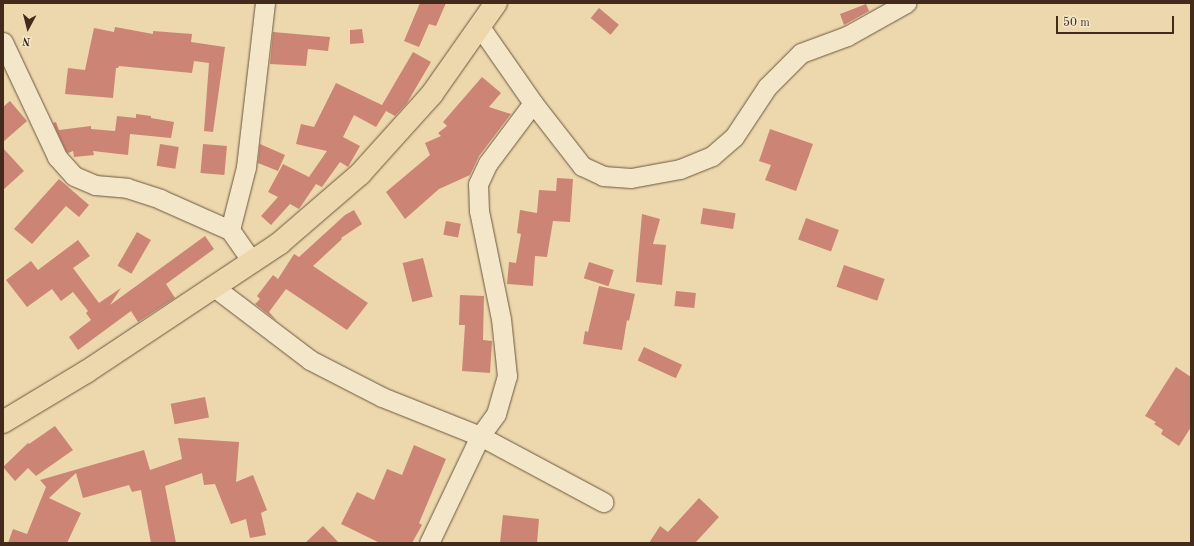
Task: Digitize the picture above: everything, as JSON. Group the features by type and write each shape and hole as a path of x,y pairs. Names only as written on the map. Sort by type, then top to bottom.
{"main road":[{"path":"3,422 86,372 280,243 360,174 432,94 496,3"}],"street":[{"path":"230,230 246,167 265,3"},
{"path":"480,27 534,103 582,166 602,176 631,178 680,169 712,156 734,137 767,87 801,53 847,36 906,3"},
{"path":"3,42 57,157 74,176 95,185 127,188 160,199 230,230 252,262"},
{"path":"429,543 480,436 496,414 506,376 501,319 479,211 478,184 488,164 534,103"},
{"path":"214,287 310,360 382,397 480,436 603,502"}],"building":[{"path":"420,3 446,3 436,26 429,24 419,47 404,41"},
{"path":"866,4 869,11 844,25 840,14"},
{"path":"599,8 619,25 611,35 591,18"},
{"path":"115,27 153,34 153,31 192,34 191,42 225,47 213,132 204,131 209,63 194,61 192,73 119,66 116,68 113,98 65,94 68,68 85,70 94,28 114,32"},
{"path":"362,29 364,43 350,44 350,30"},
{"path":"273,32 330,37 328,51 308,49 306,66 270,64"},
{"path":"413,52 431,62 407,103 395,116 386,111 376,127 354,115 343,137 360,146 348,167 340,162 322,187 316,184 299,209 290,204 271,225 261,216 278,197 268,192 283,164 309,177 327,151 296,144 301,124 314,127 336,83 382,105"},
{"path":"482,77 501,93 489,107 511,114 479,156 470,175 439,189 405,219 386,192 430,155 425,143 441,136 438,133 447,126 443,122"},
{"path":"10,101 27,121 3,142 3,107"},
{"path":"136,114 174,122 171,138 130,134 128,155 93,151 94,155 74,157 73,151 68,153 66,151 53,123 56,122 59,130 91,126 91,129 115,131 117,116 136,118"},
{"path":"770,129 813,144 796,191 765,180 771,165 759,161"},
{"path":"160,144 179,147 175,169 157,166"},
{"path":"203,144 227,146 224,175 200,173"},
{"path":"260,144 285,155 278,171 258,163"},
{"path":"3,148 24,171 3,190"},
{"path":"557,178 573,179 570,222 553,221 547,257 535,256 533,286 507,284 509,262 516,263 521,234 517,233 520,210 537,213 539,190 556,191"},
{"path":"59,179 89,205 79,217 66,206 32,244 14,229"},
{"path":"703,208 736,213 733,229 700,224"},
{"path":"354,210 362,224 341,238 342,239 313,266 368,303 347,330 286,289 269,312 277,321 255,304 260,299 257,296 273,275 278,279 294,254 299,257 345,215"},
{"path":"642,214 660,219 653,244 666,245 662,285 636,282"},
{"path":"806,218 839,230 831,252 798,240"},
{"path":"446,221 461,224 458,238 443,235"},
{"path":"137,232 151,240 131,274 118,266"},
{"path":"205,236 214,249 166,284 175,298 138,322 131,311 78,350 69,337 91,320 86,313 88,311 73,292 61,301 52,289 27,307 6,280 31,261 38,270 78,240 90,256 73,268 99,303 121,288 110,305"},
{"path":"423,258 433,297 412,302 403,263"},
{"path":"589,262 614,270 608,286 584,278"},
{"path":"844,265 885,279 877,301 837,287"},
{"path":"599,286 635,294 629,321 627,320 622,350 583,344 585,331 588,332"},
{"path":"676,291 696,293 694,308 674,306"},
{"path":"460,295 484,296 483,340 492,341 490,373 462,371 465,325 459,325"},
{"path":"644,347 682,365 676,378 638,361"},
{"path":"1176,367 1191,377 1191,427 1179,446 1161,434 1163,430 1154,424 1156,422 1145,416"},
{"path":"205,397 209,418 175,424 171,404"},
{"path":"55,426 73,450 36,476 28,468 15,481 3,467 28,443 29,444"},
{"path":"178,438 239,442 236,482 253,475 267,510 261,513 266,535 250,538 246,519 231,524 215,484 204,485 202,473 165,486 176,543 151,543 141,490 132,492 129,485 83,498 76,473 49,498 81,513 67,543 8,543 13,529 27,534 46,487 40,480 144,450 150,470 182,459"},
{"path":"414,445 446,459 419,523 422,525 412,543 380,543 341,524 357,492 374,500 387,469 402,475"},
{"path":"699,498 719,517 695,543 649,543 660,526 668,532"},
{"path":"503,515 539,519 537,543 500,543"},
{"path":"323,526 339,543 305,543"}]}
